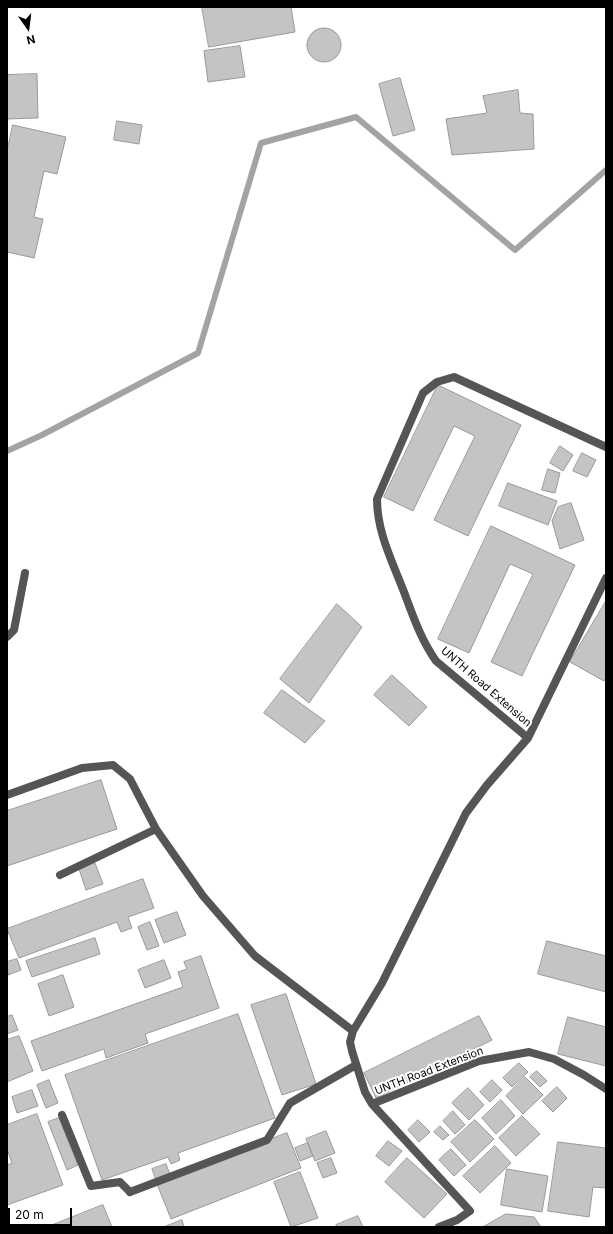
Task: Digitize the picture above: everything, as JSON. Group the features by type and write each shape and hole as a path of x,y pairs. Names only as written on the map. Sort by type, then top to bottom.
{"street":[{"name":"UNTH Road Extension","path":"606,447 454,377 437,382 423,393 377,499 377,513 382,536 425,645 436,661 528,738 487,785 466,812 382,983 353,1031 350,1042 365,1092 372,1104 479,1061 529,1052 554,1059 584,1074 606,1089"},
{"path":"7,638 14,630 25,573"},
{"path":"528,738 606,578"},
{"path":"7,795 82,768 113,765 130,779 156,829 203,896 255,956 353,1031"},
{"path":"60,875 156,829"},
{"path":"62,1115 91,1186 120,1182 130,1192 267,1140 290,1103 356,1065"},
{"path":"372,1104 470,1210 457,1220 439,1227"}],"building":[{"path":"202,7 291,7 295,32 209,47"},
{"path":"324,28 336,33 341,45 336,57 324,62 312,57 307,45 312,33"},
{"path":"240,46 245,77 208,82 204,51"},
{"path":"37,74 38,118 7,119 7,75"},
{"path":"400,78 415,130 393,136 379,84"},
{"path":"518,90 520,113 533,114 534,149 452,155 446,119 487,113 483,96"},
{"path":"117,121 142,125 139,144 114,140"},
{"path":"13,125 66,137 57,174 44,171 34,217 43,219 34,258 7,252 7,151"},
{"path":"438,385 521,425 468,536 434,520 475,436 454,426 413,511 384,497"},
{"path":"560,446 573,455 563,471 550,463"},
{"path":"582,453 596,460 587,477 573,471"},
{"path":"548,469 560,473 555,493 542,490"},
{"path":"508,483 557,501 548,525 499,506"},
{"path":"571,503 584,540 560,549 552,521 558,507"},
{"path":"491,526 575,565 522,676 491,662 533,574 510,564 469,653 438,639"},
{"path":"606,601 606,678 604,681 570,662"},
{"path":"337,604 362,627 309,703 280,679"},
{"path":"392,675 427,707 409,726 374,695"},
{"path":"282,690 325,721 305,743 264,713"},
{"path":"101,780 117,829 7,866 7,811"},
{"path":"95,863 103,884 86,890 79,869"},
{"path":"143,879 154,908 128,917 132,928 121,932 117,922 19,958 7,929"},
{"path":"177,912 186,935 164,943 155,920"},
{"path":"150,922 159,946 147,950 138,927"},
{"path":"95,938 100,954 32,977 26,961"},
{"path":"547,941 606,956 606,992 538,974"},
{"path":"201,956 219,1008 145,1034 148,1043 106,1058 104,1049 42,1071 31,1041 183,987 178,972 187,969 184,962"},
{"path":"17,959 21,970 8,975 7,962"},
{"path":"164,960 171,978 145,988 138,970"},
{"path":"63,975 74,1007 49,1016 38,984"},
{"path":"286,994 316,1084 282,1095 251,1005"},
{"path":"238,1014 275,1118 178,1153 180,1160 171,1164 168,1157 102,1180 65,1075"},
{"path":"12,1015 18,1030 7,1034 7,1017"},
{"path":"479,1016 492,1040 376,1098 364,1073"},
{"path":"568,1017 606,1027 606,1066 558,1054"},
{"path":"19,1036 33,1071 7,1082 7,1040"},
{"path":"519,1063 528,1072 512,1087 503,1078"},
{"path":"537,1071 547,1081 540,1087 530,1077"},
{"path":"525,1077 543,1095 523,1114 506,1096"},
{"path":"49,1080 58,1103 46,1108 37,1085"},
{"path":"492,1080 502,1090 490,1102 480,1092"},
{"path":"557,1087 567,1098 553,1112 542,1101"},
{"path":"468,1088 484,1105 469,1120 452,1103"},
{"path":"32,1090 38,1106 17,1113 12,1097"},
{"path":"501,1100 515,1116 496,1134 482,1118"},
{"path":"453,1111 465,1125 455,1134 443,1121"},
{"path":"37,1114 63,1185 7,1205 7,1165 12,1163 7,1149 7,1125"},
{"path":"522,1116 540,1134 516,1156 499,1138"},
{"path":"59,1118 78,1165 67,1170 48,1122"},
{"path":"418,1120 430,1132 419,1142 408,1130"},
{"path":"475,1120 494,1139 470,1162 451,1142"},
{"path":"440,1126 449,1135 443,1140 434,1132"},
{"path":"326,1131 335,1153 315,1161 306,1139"},
{"path":"287,1133 301,1168 171,1219 157,1184"},
{"path":"388,1141 402,1151 389,1166 376,1156"},
{"path":"558,1142 606,1148 606,1188 593,1187 589,1217 548,1211"},
{"path":"308,1143 313,1156 300,1161 295,1148"},
{"path":"495,1146 511,1163 480,1193 463,1176"},
{"path":"451,1149 466,1165 454,1176 439,1160"},
{"path":"331,1158 337,1173 323,1178 317,1163"},
{"path":"407,1158 447,1194 424,1218 385,1182"},
{"path":"166,1164 170,1175 156,1180 152,1169"},
{"path":"507,1169 548,1176 542,1212 501,1205"},
{"path":"300,1172 318,1218 291,1227 274,1182"},
{"path":"103,1205 112,1227 47,1227"},
{"path":"506,1214 534,1217 541,1227 483,1227"},
{"path":"358,1216 363,1227 337,1227 336,1225"},
{"path":"182,1220 184,1227 164,1227"}],"waterway":[{"path":"7,451 42,435 198,353 261,143 356,117 515,250 606,170"}]}
